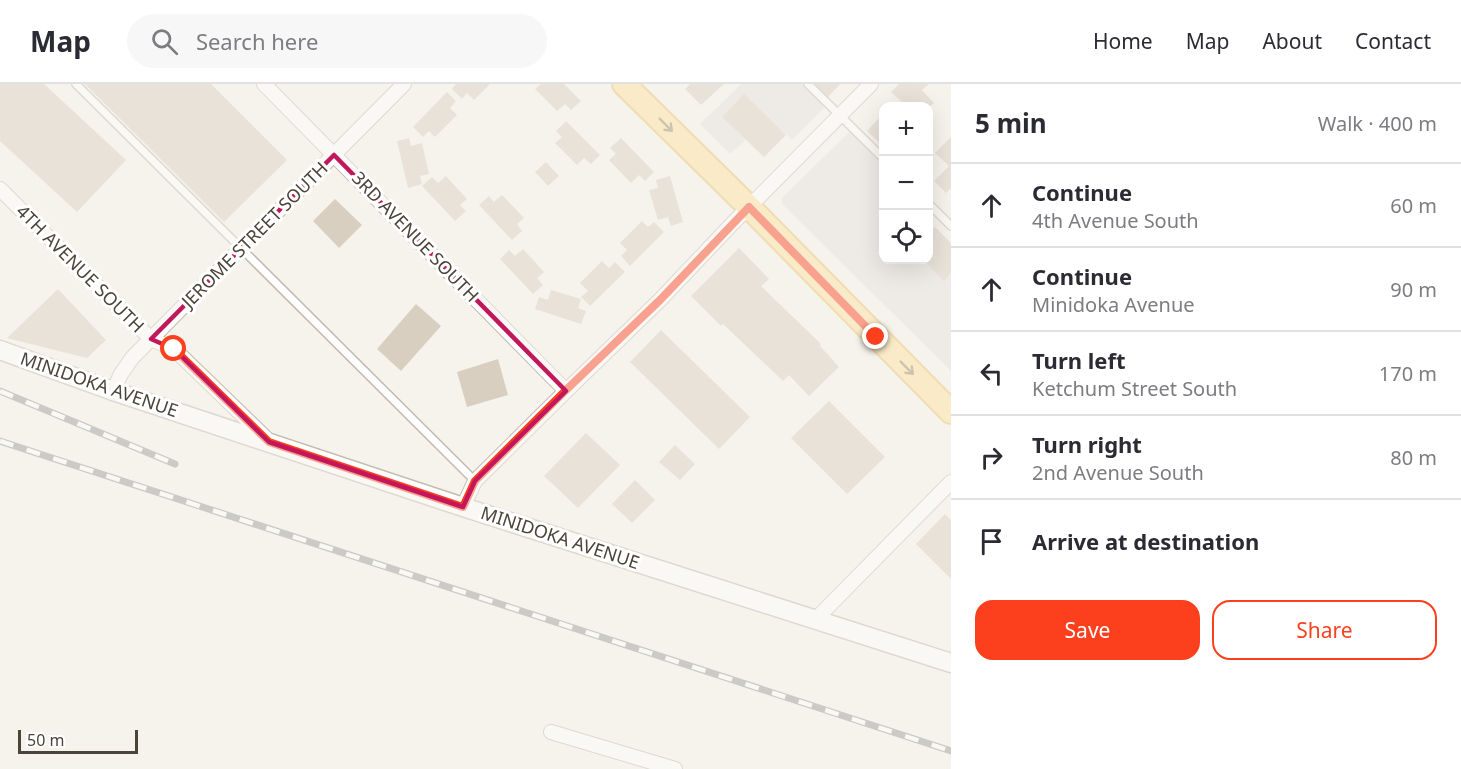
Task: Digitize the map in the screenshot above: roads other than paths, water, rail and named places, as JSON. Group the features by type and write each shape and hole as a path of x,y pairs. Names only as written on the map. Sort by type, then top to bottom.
{"main road":[{"path":"624,84 951,412"}],"street":[{"name":"3RD AVENUE SOUTH","path":"264,84 566,390"},
{"name":"JEROME STREET SOUTH","path":"113,390 132,358 404,84"},
{"path":"463,507 475,481 660,300 871,84"},
{"name":"4TH AVENUE SOUTH","path":"0,189 151,339 174,349 269,442"},
{"name":"MINIDOKA AVENUE","path":"0,350 463,507 951,663"},
{"path":"815,620 951,482"},
{"path":"551,732 675,769"}],"lane":[{"path":"75,84 475,481"},
{"path":"808,84 881,156"},
{"path":"933,208 951,226"}],"railway":[{"path":"0,391 175,464"},
{"path":"0,441 951,751"}]}
